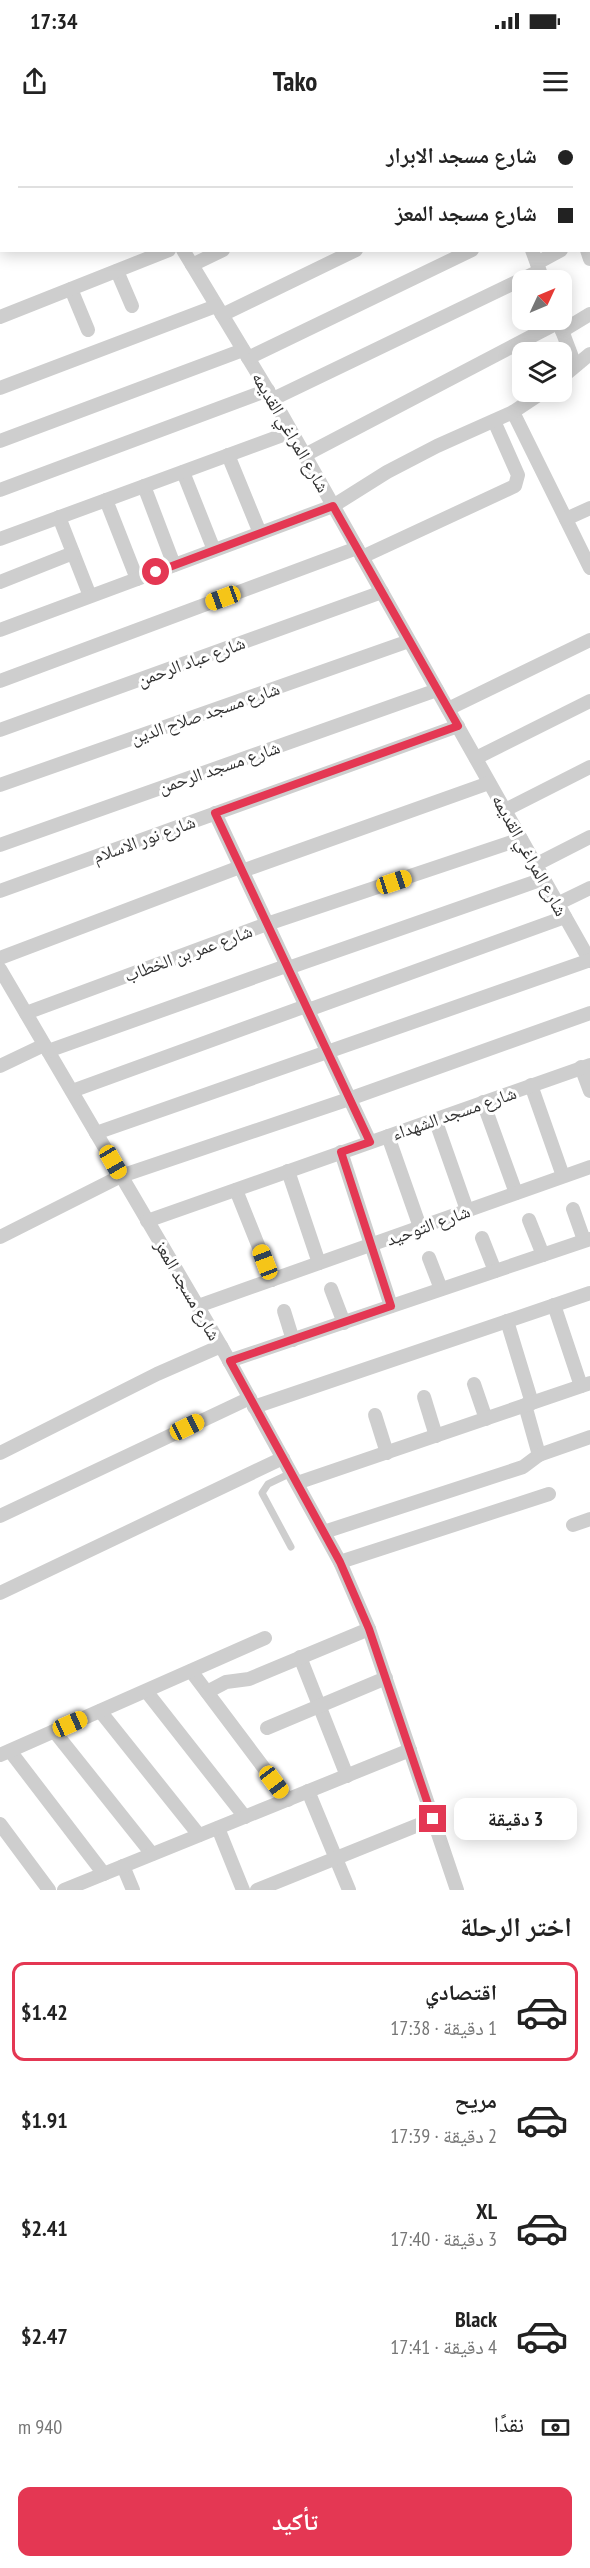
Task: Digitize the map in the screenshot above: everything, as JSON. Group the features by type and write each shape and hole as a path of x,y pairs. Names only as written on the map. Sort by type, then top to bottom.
{"street":[{"path":"0,317 164,252"},
{"name":"شارع المراغي القديمه","path":"184,252 305,455 557,904 586,944 590,961"},
{"path":"192,265 219,252"},
{"path":"0,388 219,310 351,252"},
{"path":"0,441 246,354 468,252"},
{"path":"0,490 270,395 538,266 558,252"},
{"path":"117,271 132,306"},
{"path":"71,289 88,330"},
{"path":"572,320 590,314"},
{"path":"305,455 547,330"},
{"path":"561,330 575,365"},
{"path":"572,368 590,356"},
{"path":"0,630 333,506 427,452 513,412 528,402"},
{"path":"513,412 590,568"},
{"path":"0,681 360,553 515,486 518,475 494,421"},
{"path":"0,539 291,432"},
{"path":"228,455 260,533"},
{"path":"183,472 214,550"},
{"path":"144,486 174,565"},
{"path":"106,500 137,579"},
{"path":"566,519 590,508"},
{"path":"59,517 90,596"},
{"path":"0,582 73,553"},
{"name":"شارع عباد الرحمن","path":"0,730 382,592"},
{"path":"448,709 590,640"},
{"name":"شارع مسجد صلاح الدين","path":"0,784 409,641"},
{"name":"شارع مسجد الرحمن","path":"0,845 437,690"},
{"path":"476,758 590,701"},
{"name":"شارع نور الاسلام","path":"0,891 458,726"},
{"path":"505,810 590,767"},
{"path":"0,958 241,869 489,783"},
{"path":"215,813 370,1142"},
{"path":"536,865 590,837"},
{"name":"شارع عمر بن الخطاب","path":"26,1013 267,924 521,839"},
{"path":"0,1066 46,1048 543,879"},
{"path":"557,904 590,888"},
{"path":"72,1092 565,917"},
{"path":"96,1133 590,961"},
{"name":"شارع مسجد المعز","path":"0,969 230,1361 340,1562 369,1629 457,1890"},
{"path":"0,1238 121,1176 349,1099 590,1013"},
{"path":"586,1066 590,1091"},
{"name":"شارع مسجد الشهداء","path":"147,1221 586,1066"},
{"path":"531,1085 563,1176"},
{"path":"483,1102 516,1193"},
{"path":"435,1119 467,1210"},
{"path":"388,1136 420,1227"},
{"path":"341,1152 391,1306"},
{"name":"شارع التوحيد","path":"198,1306 590,1167"},
{"path":"288,1172 319,1263"},
{"path":"236,1190 272,1280"},
{"path":"230,1361 587,1240 573,1209"},
{"path":"530,1220 543,1255"},
{"path":"482,1238 495,1271"},
{"path":"429,1258 441,1289"},
{"path":"331,1289 344,1323"},
{"path":"0,1516 252,1402 590,1293"},
{"path":"294,1478 387,1453 586,1384 554,1305"},
{"path":"284,1311 293,1340"},
{"path":"507,1321 529,1404 539,1455"},
{"path":"0,1453 157,1374 221,1346"},
{"path":"474,1384 486,1419"},
{"path":"424,1397 436,1436"},
{"path":"375,1415 387,1453"},
{"path":"324,1532 523,1467 539,1455 590,1437"},
{"path":"0,1593 283,1458"},
{"path":"340,1562 549,1494"},
{"path":"573,1525 590,1519"},
{"path":"207,1692 226,1682 249,1679 369,1629"},
{"path":"104,1874 5,1753 265,1638"},
{"path":"300,1658 347,1776"},
{"path":"191,1671 288,1800"},
{"path":"267,1728 386,1678"},
{"path":"146,1691 244,1817"},
{"path":"100,1711 200,1835"},
{"path":"54,1731 152,1854"},
{"path":"64,1890 410,1750"},
{"path":"308,1791 349,1890"},
{"path":"257,1890 433,1819"},
{"path":"0,1824 49,1890"},
{"path":"218,1828 243,1890"},
{"path":"123,1866 133,1890"}],"lane":[{"path":"291,1547 262,1493 268,1484 294,1478"}],"route":[{"path":"156,572 333,506 458,726 215,813 370,1142 341,1152 391,1306 230,1361 340,1562 369,1629 433,1819"}]}
